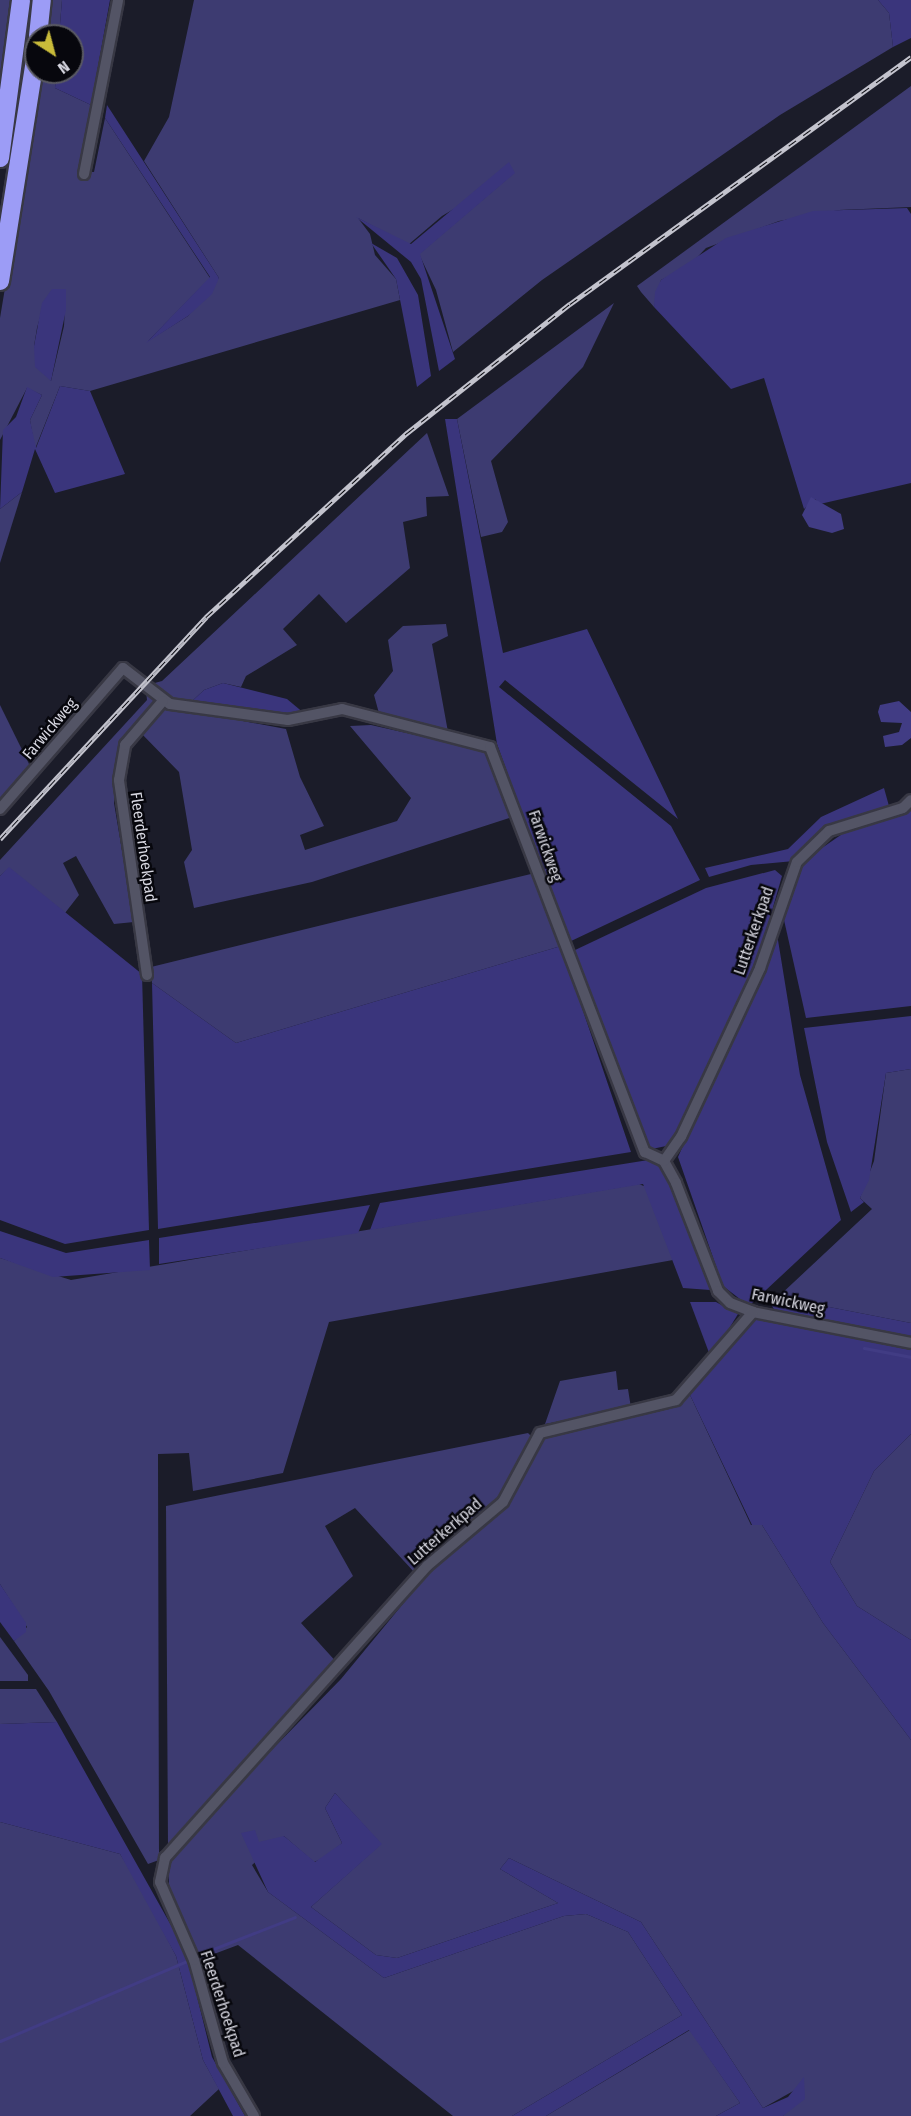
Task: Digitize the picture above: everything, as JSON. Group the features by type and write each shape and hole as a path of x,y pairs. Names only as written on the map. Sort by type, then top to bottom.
{"highway":[{"path":"0,159 21,0"},
{"path":"39,24 42,0"},
{"path":"0,281 31,84"}],"street":[{"path":"84,174 118,0"},
{"name":"Farwickweg","path":"0,809 119,671 133,672 163,701 272,720 342,709 490,747 645,1152 664,1161 718,1291 730,1304 753,1312 911,1343"},
{"name":"Fleerderhoekpad","path":"147,975 119,780 126,745 163,701"},
{"name":"Lutterkerkpad","path":"664,1161 681,1137 760,968 797,862 829,831 911,800"},
{"name":"Lutterkerkpad","path":"162,1864 224,1787 336,1673 427,1566 504,1502 540,1433 676,1400 753,1312"},
{"name":"Fleerderhoekpad","path":"162,1864 160,1882 194,1960 223,2063 254,2116"}],"shaded area":[{"path":"0,0 10,0 0,77"},
{"path":"50,0 62,0 60,24 47,24"},
{"path":"62,0 110,0 91,105 55,88 55,84 84,84 84,24 60,24"},
{"path":"194,0 878,0 889,13 893,47 780,115 542,280 453,352 436,290 419,254 514,173 442,216 408,245 358,218 370,234 375,255 396,279 400,300 90,391 60,386 35,449 30,420 42,395 27,388 0,440 0,318 39,84 55,84 55,88 91,105 81,171 94,172 105,118 210,278 148,341 188,316 219,278 144,161 169,117","holes":["66,289 64,326 51,381 34,346 42,310"]},
{"path":"878,0 911,0 911,38 893,47 889,13"},
{"path":"911,86 911,207 839,210 779,221 706,248 688,267 661,280 654,307 641,292 637,286"},
{"path":"107,105 219,278 212,294 188,316 146,343 210,277 105,118"},
{"path":"509,162 515,173 420,254 455,359 439,371 421,279 411,262 356,217 411,244"},
{"path":"907,208 911,214 911,483 820,504 815,499 804,509 764,378 731,389 654,307 655,292 661,280 726,238 813,211"},
{"path":"371,243 397,258 418,295 431,376 417,387 396,279"},
{"path":"52,289 66,289 66,310 51,381 35,367 34,346 42,303"},
{"path":"614,303 583,367 491,461 508,522 502,532 481,537 457,419"},
{"path":"60,386 90,391 125,474 55,493 35,449 22,492 0,509 3,430 16,417 27,387 42,395 30,420 36,448"},
{"path":"445,419 457,419 503,653 587,629 678,819 505,680 499,687 671,826 700,880 569,942 497,744"},
{"path":"427,433 449,496 426,497 427,516 403,522 410,568 346,623 319,594 283,629 297,645 246,676 241,687 223,683 204,690 190,703 170,700 151,684 162,681"},
{"path":"22,492 0,563 0,509"},
{"path":"811,497 841,514 844,529 832,533 809,527 802,515"},
{"path":"446,624 448,636 432,644 448,732 380,717 374,695 393,671 388,640 403,626"},
{"path":"223,683 287,699 311,719 190,703 204,690"},
{"path":"146,691 155,700 120,752 114,803 134,922 114,924 76,856 63,863 79,895 65,913 9,868 0,876 0,860 147,700"},
{"path":"899,701 911,712 911,738 902,745 885,747 883,736 899,732 902,723 881,722 878,712 880,705"},
{"path":"0,705 31,768 0,801"},
{"path":"163,706 286,729 300,777 324,826 300,835 305,850 397,821 411,798 350,726 371,725 491,752 515,816 312,882 194,908 184,862 192,850 179,772 138,730"},
{"path":"884,788 889,806 826,825 794,861 751,865 709,877 705,868 788,849 821,817"},
{"path":"911,805 911,1006 806,1018 782,911 803,861 848,830"},
{"path":"9,867 142,974 149,1230 65,1244 0,1220 0,876"},
{"path":"775,870 782,876 757,963 671,1145 647,1150 573,951 706,888"},
{"path":"535,873 561,946 236,1043 152,983 151,967"},
{"path":"777,934 800,1075 841,1220 749,1306 723,1286 678,1157"},
{"path":"561,946 631,1152 158,1229 152,983 236,1043"},
{"path":"911,1016 911,1069 886,1073 869,1180 860,1198 864,1202 851,1212 827,1142 804,1028"},
{"path":"911,1069 911,1323 778,1297 872,1209 860,1198 874,1161 886,1073"},
{"path":"667,1157 710,1290 683,1288 643,1184 370,1230 380,1203"},
{"path":"639,1184 646,1187 673,1260 329,1322 283,1473 193,1491 189,1453 158,1454 159,1860 148,1864 49,1691 14,1641 27,1627 0,1584 0,1258 71,1280"},
{"path":"370,1205 358,1233 159,1264 159,1238"},
{"path":"0,1231 66,1253 149,1240 150,1270 53,1277 0,1258"},
{"path":"778,1297 911,1323 911,1341 776,1313 772,1306"},
{"path":"690,1302 716,1302 738,1314 711,1358"},
{"path":"754,1318 911,1350 911,1434 874,1471 830,1562 857,1606 911,1640 911,1740 823,1623 762,1525 752,1525 690,1395"},
{"path":"616,1371 618,1390 628,1389 631,1408 545,1424 560,1381"},
{"path":"690,1395 751,1525 762,1525 823,1623 911,1740 911,2116 783,2116 795,2090 763,2108 641,1922 509,1858 500,1869 558,1903 397,1958 376,1955 311,1907 381,1844 335,1793 325,1808 342,1843 326,1857 314,1862 284,1836 252,1865 268,1892 384,1978 564,1916 586,1914 628,1932 682,2015 512,2116 453,2116 238,1945 198,1960 170,1901 168,1866 218,1805 341,1679 435,1565 507,1504 542,1438 669,1409"},
{"path":"528,1433 532,1437 500,1498 415,1573 355,1508 325,1526 353,1576 301,1623 339,1665 168,1849 166,1506"},
{"path":"911,1434 911,1640 857,1606 830,1562 874,1471"},
{"path":"0,1584 26,1623 26,1632 14,1641 0,1622"},
{"path":"0,1637 28,1675 28,1681 0,1681"},
{"path":"0,1689 36,1689 57,1722 0,1724"},
{"path":"57,1722 186,1952 212,2057 245,2116 233,2116 203,2060 176,1956 120,1854 0,1822 0,1724"},
{"path":"335,1793 382,1844 311,1907 376,1955 397,1958 558,1903 500,1869 509,1858 641,1922 763,2108 788,2097 804,2077 805,2099 783,2116 716,2116 740,2103 689,2030 546,2116 512,2116 682,2015 628,1932 586,1914 564,1916 384,1978 268,1892 241,1833 255,1830 259,1842 284,1836 315,1862 342,1843 325,1808"},
{"path":"0,1822 120,1854 138,1882 176,1956 203,2060 219,2089 190,2116 0,2116"},
{"path":"690,2030 740,2103 716,2116 546,2116"}],"waterway":[{"path":"864,1348 911,1357"},
{"path":"198,1955 295,1917"},
{"path":"0,2041 187,1961"}],"railway":[{"path":"0,839 206,617 407,433 570,304 911,57"}]}
